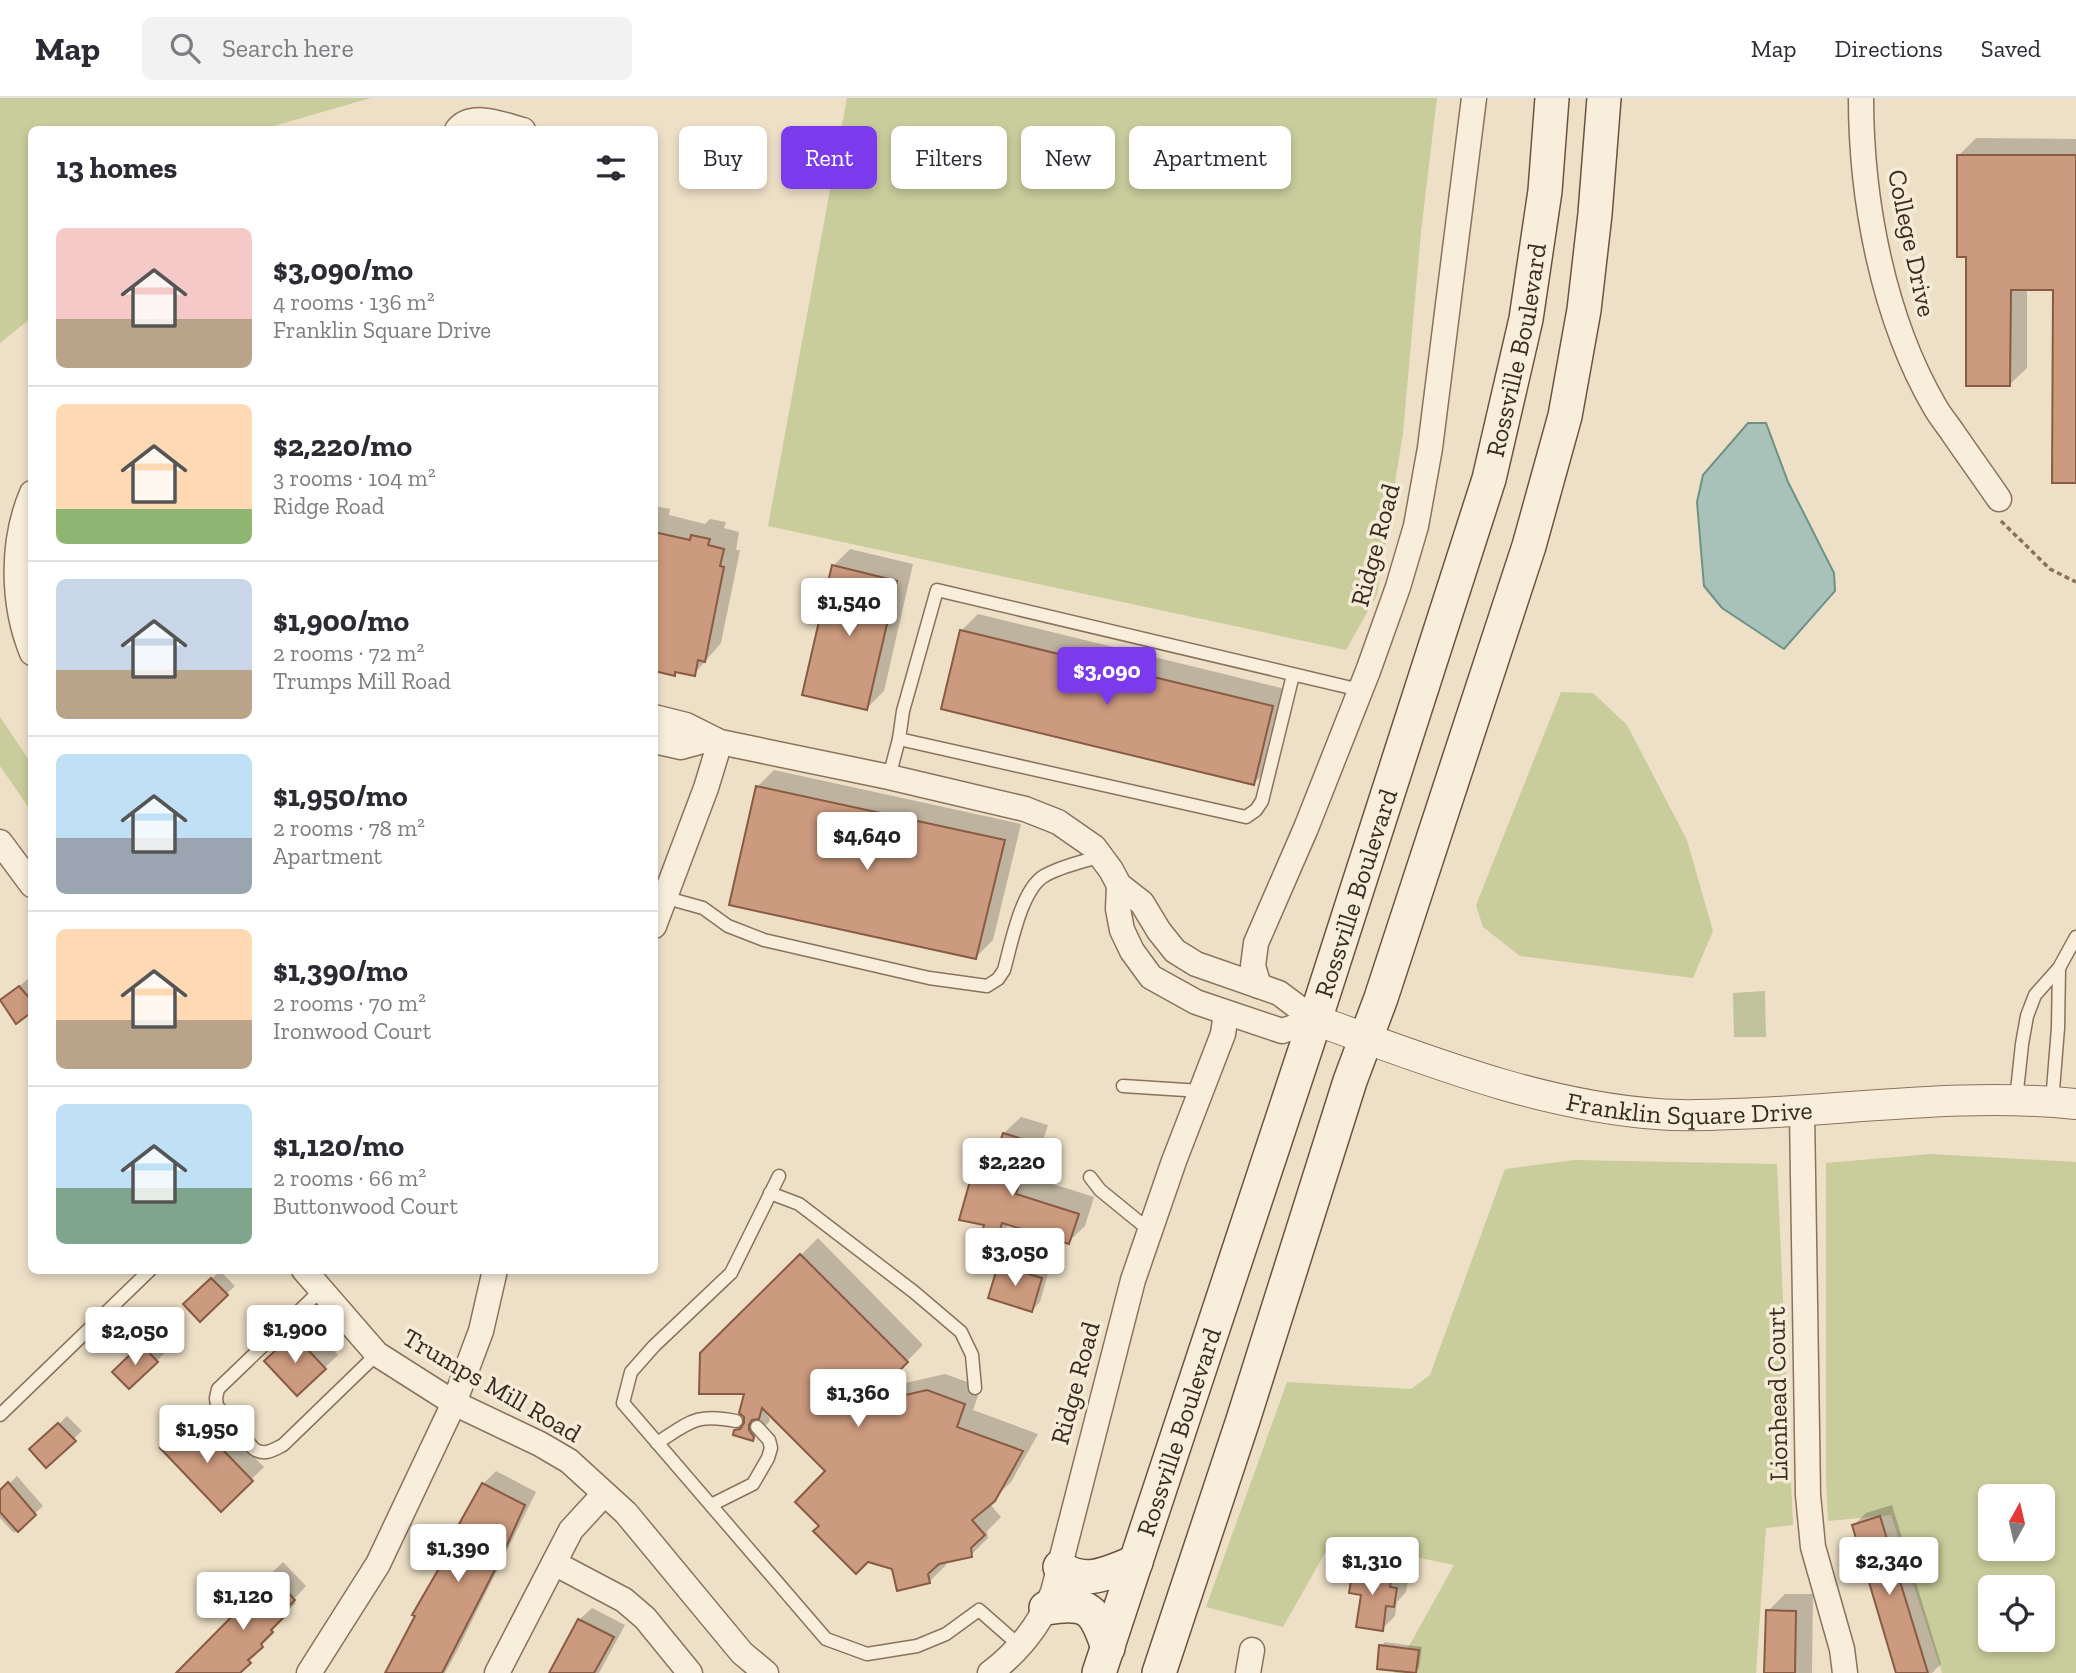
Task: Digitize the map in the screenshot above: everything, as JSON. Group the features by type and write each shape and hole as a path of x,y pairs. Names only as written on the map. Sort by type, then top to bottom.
{"main road":[{"name":"Rossville Boulevard","path":"1103,1660 1315,1020 1474,528 1500,435 1526,319 1536,253 1552,98"},
{"name":"Rossville Boulevard","path":"1159,1673 1529,546 1565,416 1584,310 1604,98"},
{"path":"1601,140 1617,98"},
{"path":"1060,1567 1069,1574 1086,1578 1136,1562"},
{"path":"1046,1608 1069,1604 1086,1609 1099,1621 1103,1660"}],"street":[{"name":"Ridge Road","path":"1259,986 1253,966 1256,943 1306,828 1360,690 1398,587 1416,526 1430,448 1474,98"},
{"name":"College Drive","path":"1861,98 1861,132 1870,203 1884,281 1906,349 1935,409 1999,499"},
{"path":"460,126 472,119 504,126"},
{"path":"28,506 22,525 17,564 17,592 28,637"},
{"name":"Franklin Square Drive","path":"658,718 686,726 715,741 1026,809 1058,822 1077,834 1101,856 1119,885 1142,903 1175,951 1196,964 1286,997 1315,1020 1491,1082 1580,1105 1660,1115 1802,1111 1913,1103 2016,1100 2064,1103"},
{"name":"Franklin Square Drive","path":"658,742 681,747 715,741"},
{"path":"658,917 706,788 715,741"},
{"path":"0,842 28,880"},
{"path":"1119,885 1118,909 1122,930 1132,951 1151,977 1196,1002 1282,1031 1315,1020"},
{"name":"Ridge Road","path":"990,1673 1033,1631 1046,1608 1060,1567 1133,1280 1149,1230 1223,1034 1226,1013"},
{"name":"Lionhead Court","path":"1802,1111 1808,1494 1813,1547 1842,1648 1844,1673"},
{"name":"Trumps Mill Road","path":"307,1274 377,1354 454,1404 540,1444 569,1461 626,1513 742,1653 766,1673"},
{"path":"309,1673 378,1564 454,1404 481,1331 494,1274"},
{"path":"497,1673 570,1530 604,1494"},
{"path":"554,1563 624,1600 645,1618 690,1673"}],"lane":[{"path":"889,777 903,711 937,590 1360,690"},
{"path":"899,739 1246,817 1256,810 1262,801 1293,675"},
{"path":"667,898 703,908 728,926 764,940 929,978 987,986 998,979 1004,970 1026,900 1034,885 1058,870 1101,856"},
{"path":"2016,1100 2027,1016 2035,995 2059,968 2076,937"},
{"path":"2059,968 2059,1028 2064,1103"},
{"path":"1123,1086 1201,1091"},
{"path":"779,1176 731,1273 654,1346 631,1372 623,1403 826,1639 867,1654 917,1646 946,1634 979,1610 1020,1646"},
{"path":"1090,1177 1100,1191 1149,1230"},
{"path":"769,1193 799,1204 914,1292 961,1332 972,1355 975,1388"},
{"path":"0,1415 146,1274"},
{"path":"321,1290 218,1389 217,1406 254,1449 260,1453 270,1452 283,1445 377,1354"},
{"path":"657,1443 700,1417 736,1421"},
{"path":"711,1505 753,1484 771,1448 769,1440 757,1427"}],"green space":[{"path":"0,98 371,98 276,126 28,126 28,320 0,343"},
{"path":"847,98 1437,98 1421,232 1403,433 1377,595 1346,650 768,526 830,189 877,189 877,126 842,126"},
{"path":"1561,692 1593,693 1627,725 1687,840 1713,931 1693,978 1520,956 1483,927 1476,905"},
{"path":"0,717 28,759 28,807 0,766"},
{"path":"1765,991 1766,1037 1734,1037 1733,993"},
{"path":"1930,1154 2076,1162 2076,1673 1942,1673 1891,1515 1828,1521 1826,1163"},
{"path":"1574,1160 1777,1164 1793,1525 1766,1528 1756,1673 1394,1673 1454,1565 1347,1543 1325,1553 1283,1627 1206,1607 1287,1382 1411,1389 1430,1375 1505,1169"}],"water":[{"path":"1748,423 1766,423 1788,482 1834,573 1835,591 1784,649 1722,608 1704,586 1697,502 1703,475"}],"building":[{"path":"1957,155 2076,155 2076,483 2052,483 2053,290 2011,290 2010,386 1966,386 1966,257 1957,257"},
{"path":"658,533 690,540 691,535 710,539 708,545 724,549 720,566 724,567 705,662 698,660 695,676 675,672 675,676 658,672"},
{"path":"832,565 897,581 867,710 802,695"},
{"path":"960,630 1273,706 1254,785 941,709"},
{"path":"756,786 1005,840 976,959 729,905"},
{"path":"19,986 28,996 28,1015 16,1024 0,1000"},
{"path":"1003,1133 1032,1142 1016,1194 1079,1214 1069,1244 1002,1223 997,1240 981,1236 984,1225 959,1220 974,1167 990,1172"},
{"path":"800,1254 908,1362 866,1404 927,1390 965,1404 957,1427 1023,1451 995,1501 972,1520 985,1535 971,1548 972,1557 939,1564 928,1574 930,1583 897,1591 892,1569 868,1562 856,1574 813,1531 819,1526 795,1502 825,1471 762,1408 759,1419 752,1420 749,1425 753,1441 733,1435 734,1430 740,1429 744,1423 744,1417 739,1413 744,1394 699,1394 700,1353"},
{"path":"998,1265 1042,1278 1032,1312 988,1298"},
{"path":"211,1278 228,1295 200,1322 183,1304"},
{"path":"293,1334 326,1369 297,1396 264,1361"},
{"path":"141,1344 158,1362 129,1389 112,1372"},
{"path":"192,1418 253,1481 221,1512 160,1448"},
{"path":"58,1423 76,1441 46,1468 29,1449"},
{"path":"8,1482 36,1515 18,1532 0,1512 0,1490"},
{"path":"482,1483 525,1505 502,1556 442,1673 385,1673 415,1616 412,1615 445,1558 462,1525 459,1524"},
{"path":"1880,1516 1928,1673 1896,1673 1852,1525"},
{"path":"1353,1568 1392,1575 1390,1587 1397,1588 1394,1607 1386,1606 1383,1631 1356,1627 1361,1595 1349,1593"},
{"path":"269,1573 295,1600 282,1613 285,1616 261,1644 263,1647 248,1660 251,1663 240,1673 176,1673 258,1590 255,1587"},
{"path":"1766,1610 1796,1611 1795,1673 1764,1673"},
{"path":"578,1619 614,1637 594,1673 549,1673"},
{"path":"1379,1645 1419,1650 1416,1673 1377,1669"}]}
